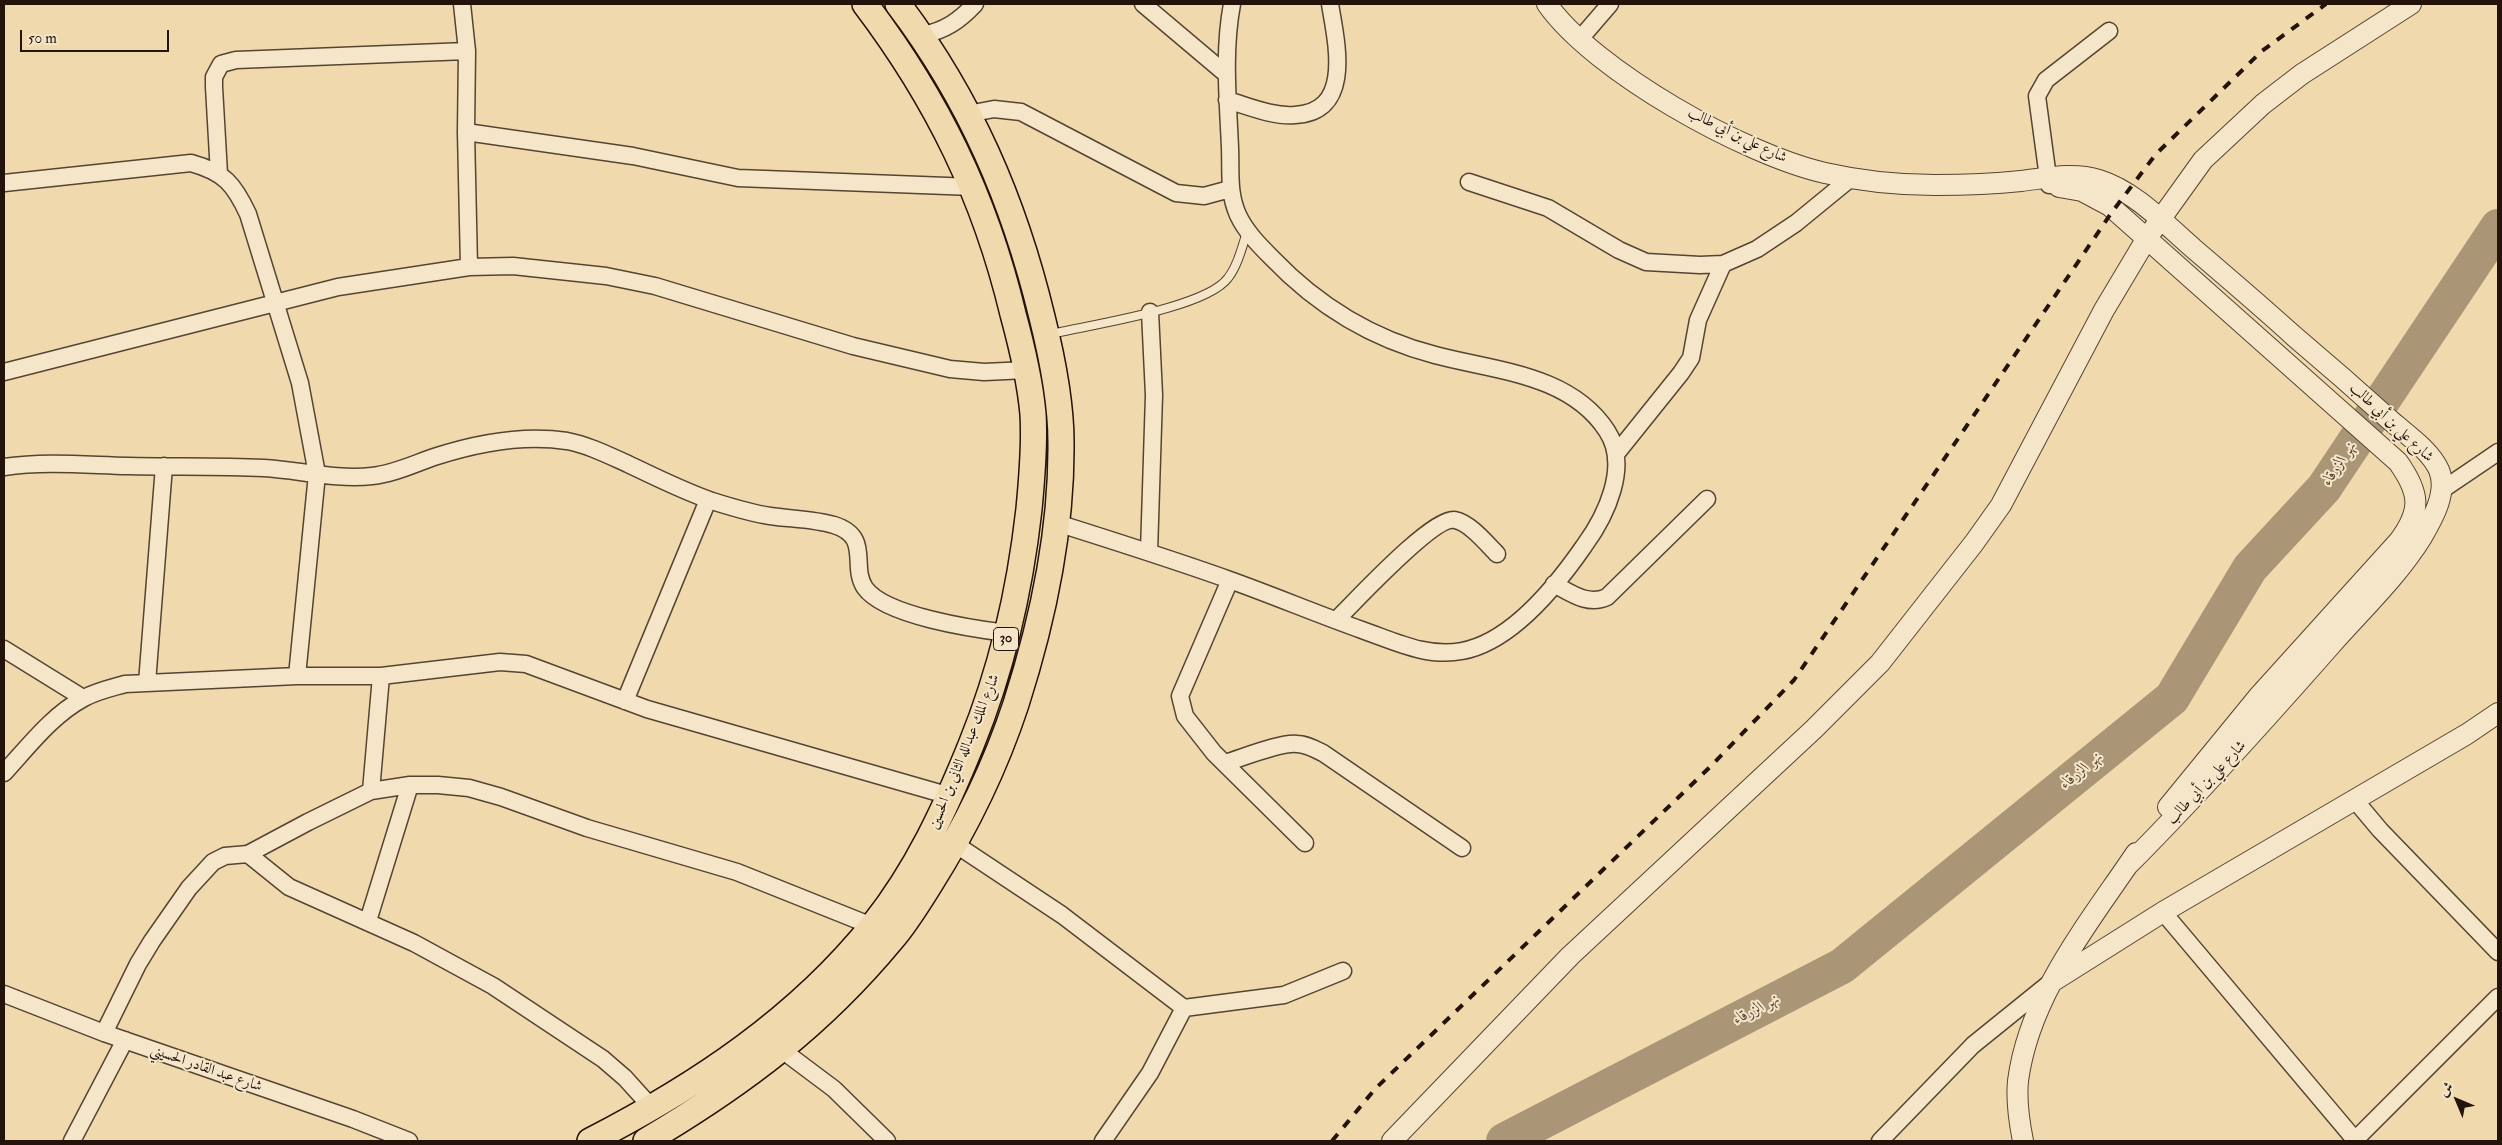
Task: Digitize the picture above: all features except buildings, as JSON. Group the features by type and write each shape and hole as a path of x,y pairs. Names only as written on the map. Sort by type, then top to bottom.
{"main road":[{"name":"شارع الملك عبدالله الثاني بن الحسين","path":"590,1141 653,1109 718,1068 781,1018 815,987 872,926 917,862 950,796 986,708 1007,633 1021,572 1032,480 1033,416 1027,370 997,251 973,187 951,139 928,97 894,43 865,4"},
{"name":"شارع الملك عبدالله الثاني بن الحسين","path":"646,1141 703,1107 782,1050 844,992 895,936 955,844 997,757 1022,686 1040,614 1057,522 1061,439 1058,401 1046,335 1032,276 1004,192 946,71 898,4"},
{"path":"1032,480 1060,481"}],"street":[{"path":"462,4 468,51 466,132 469,268"},
{"path":"922,35 948,27 963,17 976,4"},
{"path":"1143,4 1226,74"},
{"path":"1057,522 1230,580 1425,651 1461,651 1494,639 1519,619 1554,584 1581,550 1600,521 1612,486 1616,454 1608,432 1592,413 1572,397 1550,384 1526,376 1407,346 1357,324 1304,288 1270,257 1248,231 1234,204 1230,189 1226,74 1232,4"},
{"path":"1227,100 1295,116 1313,111 1328,99 1336,84 1338,60 1330,4"},
{"name":"شارع علي بن أبي طالب","path":"1547,4 1579,40 1631,79 1704,123 1776,158 1823,173 1851,178 1929,185 2049,180 2077,176 2098,180 2119,189 2160,219 2350,384 2415,442 2438,469 2442,490 2435,511 2424,534 2396,571 2225,764 2128,865"},
{"path":"1579,40 1610,4"},
{"path":"1392,1141 1471,1056 1570,956 1814,729 1880,663 1974,543 2001,505 2022,468 2073,366 2147,238 2203,160 2263,104 2302,74 2411,4"},
{"path":"2049,180 2036,104 2041,86 2046,80 2109,31"},
{"path":"219,174 214,77 221,64 236,60 468,51"},
{"path":"968,114 994,109 1021,112 1176,193 1204,196 1230,189"},
{"path":"466,132 613,153 738,178 973,187"},
{"path":"4,183 191,163 219,174 238,192 248,214 300,383 317,474 297,676"},
{"path":"1469,182 1548,208 1619,250 1646,262 1722,264 1757,249 1796,224 1851,178"},
{"name":"شارع علي بن أبي طالب","path":"2023,1141 2018,1113 2018,1082 2032,1026 2051,982 2160,818 2241,717 2404,533 2412,521 2416,507 2415,491 2398,462 2147,238 2096,196 2049,180"},
{"path":"1616,454 1691,358 1698,320 1722,264"},
{"path":"4,372 276,302 376,281 469,268 513,266 606,276 655,286 814,334 920,362 984,372 1027,370"},
{"path":"1149,552 1154,394 1150,312"},
{"path":"4,467 49,462 265,468 317,474 373,476 475,446 506,439 539,438 570,442 598,450 708,500 767,516 835,525 848,532 858,545 861,578 865,588 874,597 887,604 956,627 1007,633"},
{"path":"2442,490 2498,452"},
{"path":"147,683 164,466"},
{"path":"1554,584 1589,600 1600,600 1607,597 1707,499"},
{"path":"625,701 708,500"},
{"path":"1336,620 1402,555 1436,526 1446,521 1455,520 1464,525 1496,554"},
{"path":"1230,580 1180,696 1185,716 1225,763 1305,843"},
{"path":"4,649 83,698"},
{"path":"4,772 42,732 83,698 118,686 297,676 381,676 500,662 526,664 625,701 950,796"},
{"path":"371,791 381,676"},
{"path":"1880,1141 1973,1045 2051,982 2163,912 2467,734 2498,713"},
{"path":"1225,763 1296,743 1308,747 1323,753 1462,848"},
{"path":"104,1033 138,964 189,888 213,862 225,856 248,854 371,791 410,785 438,784 469,788 500,797 587,828 737,872 872,926"},
{"path":"368,921 410,785"},
{"path":"2354,799 2380,830 2498,952"},
{"path":"955,844 1062,915 1184,1008 1284,995 1343,971"},
{"path":"248,854 290,887 368,921 466,970 576,1039 614,1068 653,1109"},
{"path":"2163,912 2355,1141 2498,997"},
{"name":"شارع عبد القادر الحسيني","path":"4,994 104,1033 354,1119 409,1141"},
{"path":"1103,1141 1150,1073 1184,1008"},
{"path":"72,1141 125,1040"},
{"path":"782,1050 834,1089 887,1141"}],"lane":[{"path":"1046,335 1150,312 1195,299 1220,286 1228,278 1248,231"}],"waterway":[{"name":"نهر الزرقاء","path":"1504,1141 1842,966 2172,698 2250,568 2324,488 2498,227"}],"railway":[{"path":"1332,1141 1375,1089 1711,766 1794,680 2112,212 2156,154 2262,51 2326,4"}]}
